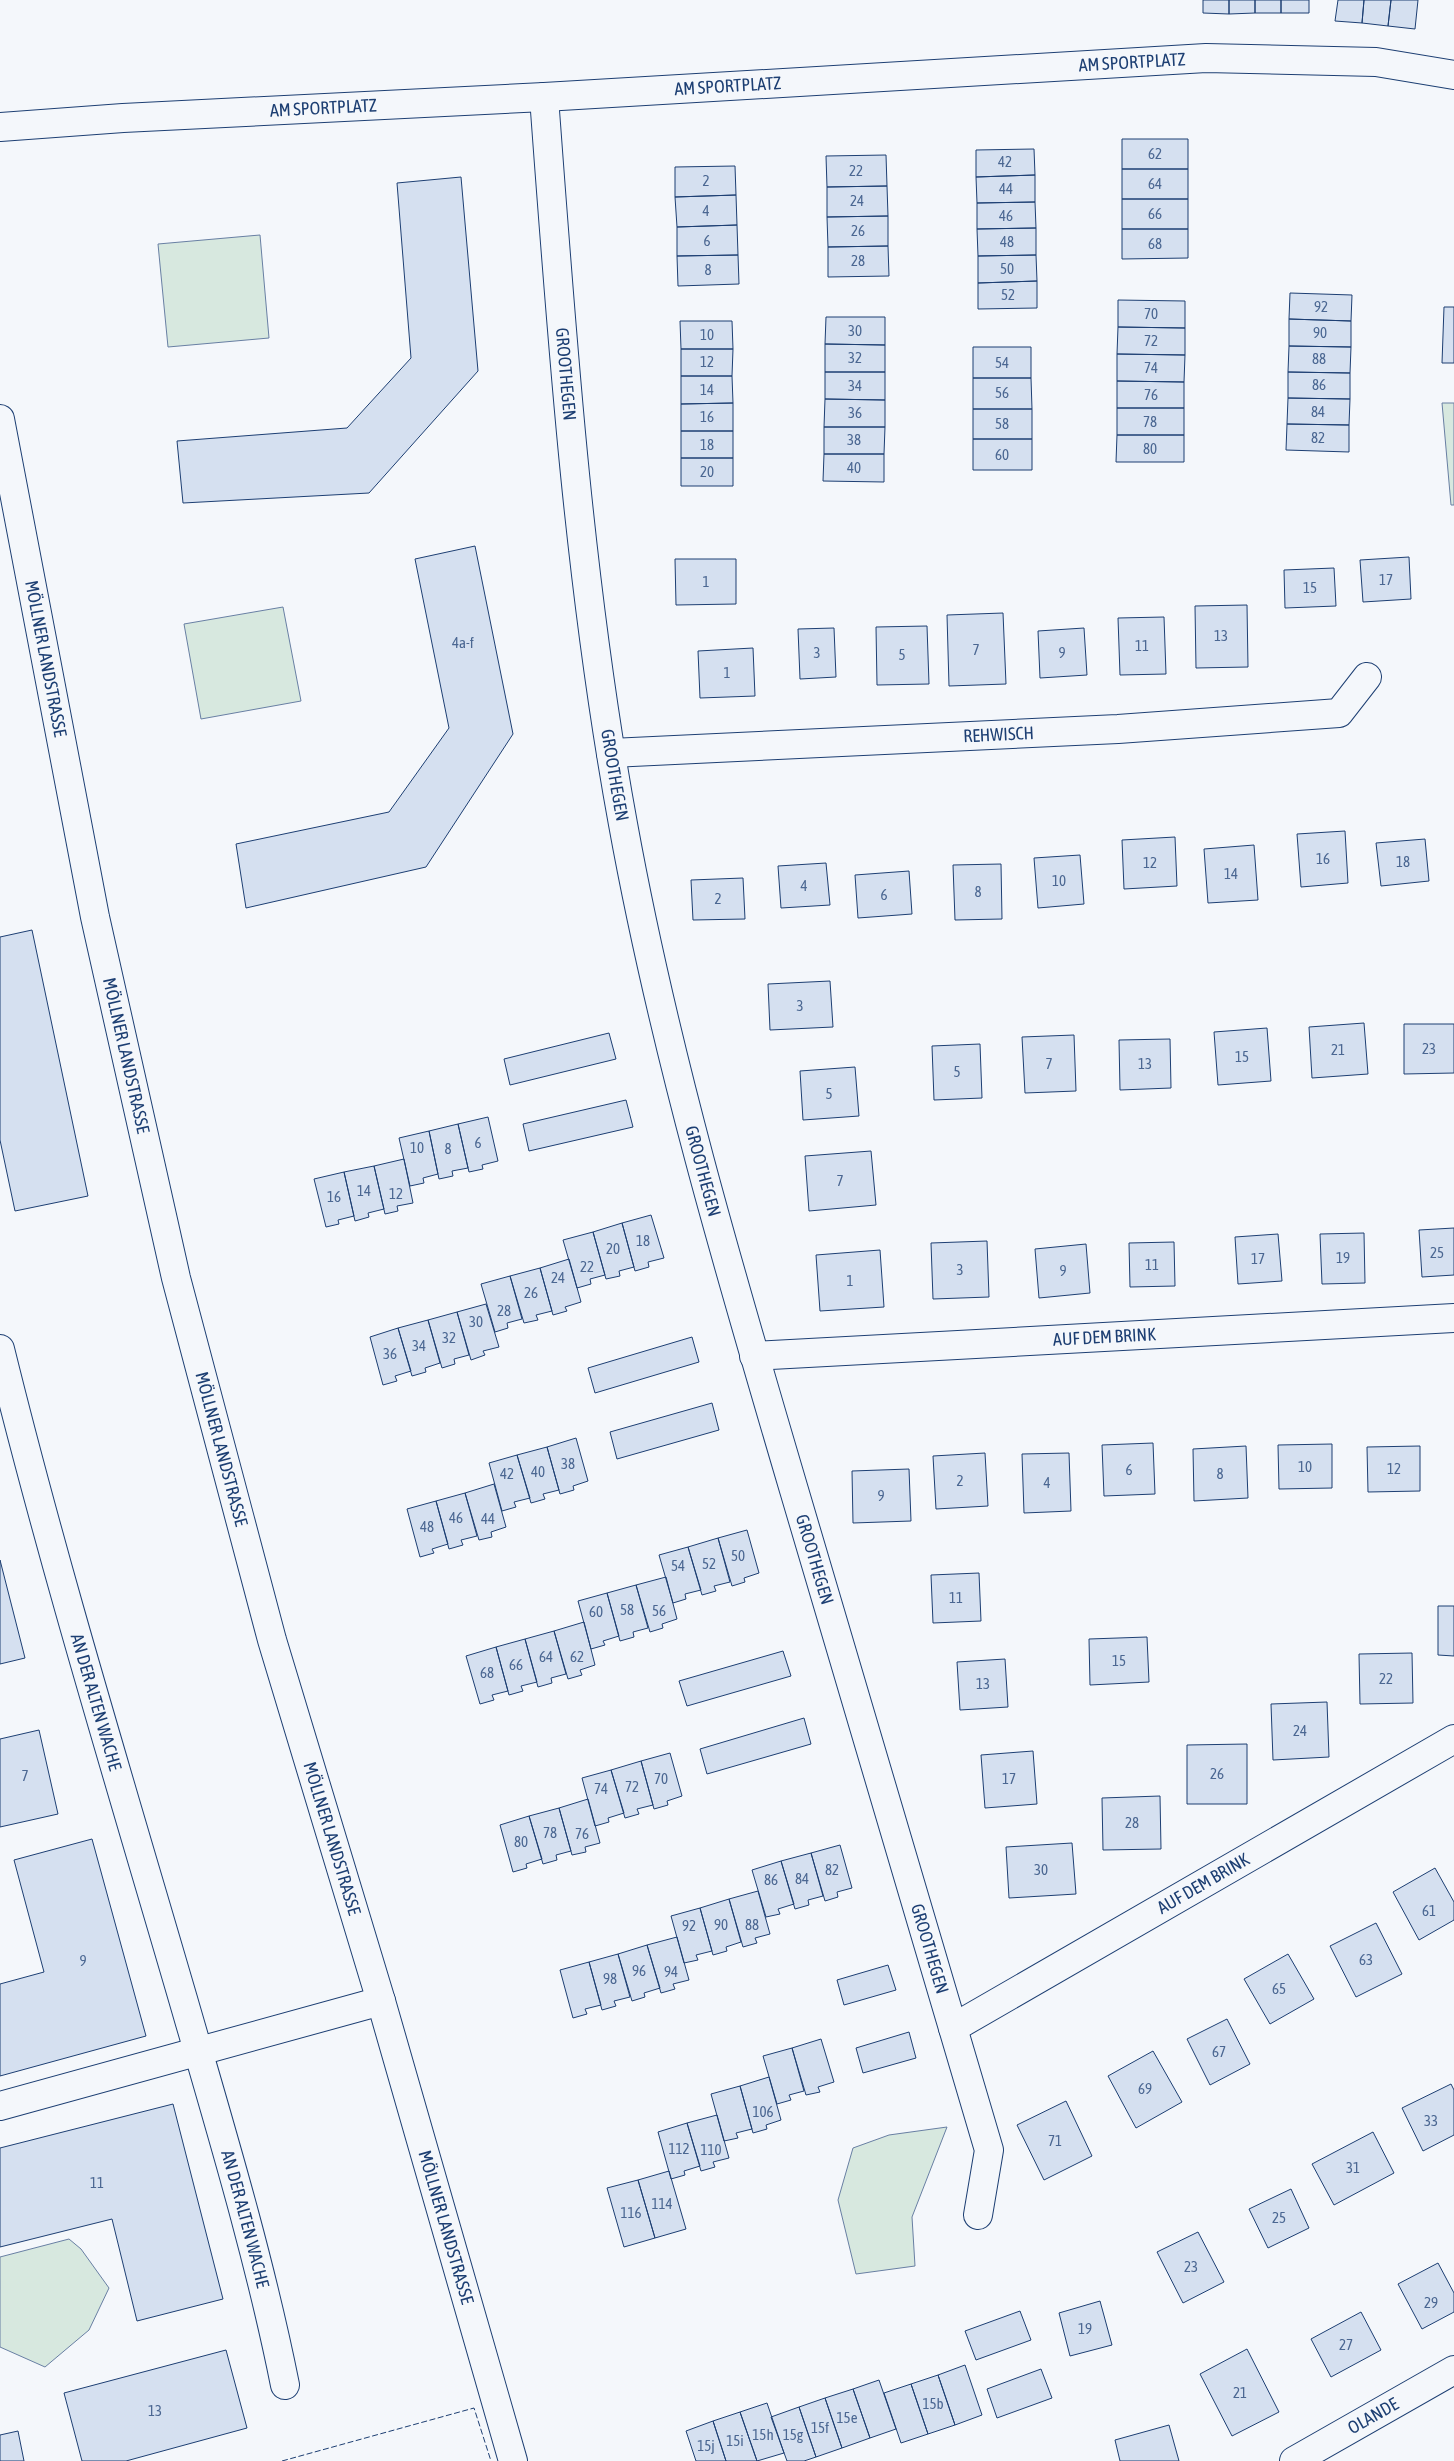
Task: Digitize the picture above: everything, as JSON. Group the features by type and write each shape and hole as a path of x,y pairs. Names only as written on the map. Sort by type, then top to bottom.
{"street":[{"name":"AM SPORTPLATZ","path":"0,127 132,118 544,98 1206,58 1376,62 1454,75"},
{"name":"GROOTHEGEN","path":"544,98 571,450 611,753 624,828 679,1088 754,1356 989,2150 978,2215"},
{"name":"MÖLLNER LANDSTRASSE","path":"0,419 6,480 95,917 176,1278 272,1640 381,2000 513,2461"},
{"name":"REHWISCH","path":"611,753 1118,730 1339,713 1367,677"},
{"name":"AUF DEM BRINK","path":"754,1356 1454,1318"},
{"name":"AN DER ALTEN WACHE","path":"0,1349 22,1436 99,1714 199,2052 270,2312 285,2386"},
{"name":"AUF DEM BRINK","path":"953,2028 1454,1739"},
{"path":"0,2106 381,2000"},
{"name":"OLANDE","path":"1294,2461 1454,2370"}],"shaded area":[{"path":"260,235 269,338 168,347 158,244"},
{"path":"1442,403 1454,403 1454,505 1451,505"},
{"path":"283,607 301,701 201,719 184,624"},
{"path":"947,2127 912,2217 915,2266 856,2274 838,2200 853,2148 889,2135"},
{"path":"69,2239 81,2249 109,2288 89,2330 45,2367 0,2347 0,2257"}],"building":[{"path":"1203,0 1229,0 1229,14 1203,13"},
{"path":"1229,0 1255,0 1255,13 1229,14"},
{"path":"1255,0 1281,0 1281,13 1255,13"},
{"path":"1281,0 1309,0 1309,13 1281,13"},
{"path":"1338,0 1364,0 1362,23 1335,21"},
{"path":"1364,0 1391,0 1388,26 1362,23"},
{"path":"1391,0 1418,0 1415,29 1388,26"},
{"path":"1122,139 1188,139 1188,169 1122,169"},
{"path":"1034,149 1035,175 976,177 976,150"},
{"path":"886,155 887,186 827,187 826,156"},
{"path":"735,166 736,195 675,197 675,167"},
{"path":"1122,169 1188,169 1188,199 1122,199"},
{"path":"1035,175 1035,202 977,203 976,177"},
{"path":"461,177 478,371 369,493 183,503 177,441 347,428 411,358 397,183"},
{"path":"887,186 888,216 827,217 827,187"},
{"path":"736,195 737,225 677,227 675,197"},
{"path":"1122,199 1188,199 1188,229 1122,229"},
{"path":"1035,202 1036,228 977,229 977,203"},
{"path":"888,216 888,246 828,247 827,217"},
{"path":"737,225 738,255 677,256 677,227"},
{"path":"1036,228 1036,255 978,256 977,229"},
{"path":"1122,229 1188,229 1188,258 1122,259"},
{"path":"888,246 889,276 828,277 828,247"},
{"path":"738,255 739,284 678,286 677,256"},
{"path":"1036,255 1037,281 978,283 978,256"},
{"path":"1037,281 1037,308 978,309 978,283"},
{"path":"1290,293 1352,295 1351,321 1289,319"},
{"path":"1118,300 1185,301 1185,328 1118,327"},
{"path":"1444,307 1454,307 1454,363 1442,363"},
{"path":"826,317 885,317 885,345 825,344"},
{"path":"1289,319 1351,321 1351,347 1289,346"},
{"path":"680,321 732,321 733,349 681,349"},
{"path":"1118,327 1185,328 1185,355 1117,354"},
{"path":"825,344 885,345 885,372 825,372"},
{"path":"1289,346 1351,347 1350,373 1288,372"},
{"path":"973,347 1031,347 1031,378 973,378"},
{"path":"681,349 733,349 732,376 681,376"},
{"path":"1117,354 1185,355 1184,382 1117,381"},
{"path":"825,372 885,372 885,400 825,399"},
{"path":"1288,372 1350,373 1350,399 1288,398"},
{"path":"681,376 732,376 733,403 681,404"},
{"path":"973,378 1031,378 1032,409 973,409"},
{"path":"1117,381 1184,382 1184,408 1117,408"},
{"path":"1288,398 1350,399 1349,425 1287,424"},
{"path":"825,399 885,400 885,427 824,427"},
{"path":"733,403 733,431 681,431 681,404"},
{"path":"1117,408 1184,408 1184,435 1117,435"},
{"path":"973,409 1032,409 1032,439 973,439"},
{"path":"1287,424 1349,425 1349,452 1286,450"},
{"path":"824,427 885,427 884,454 824,454"},
{"path":"681,431 733,431 733,458 681,458"},
{"path":"1117,435 1184,435 1184,462 1116,462"},
{"path":"973,439 1032,439 1032,470 973,470"},
{"path":"824,454 884,454 884,482 823,481"},
{"path":"681,458 733,458 733,486 681,486"},
{"path":"475,546 513,734 426,867 246,908 236,844 389,812 449,728 415,559"},
{"path":"1409,557 1411,599 1363,602 1360,560"},
{"path":"675,559 736,559 736,604 676,605"},
{"path":"1334,568 1336,606 1285,608 1284,570"},
{"path":"1247,605 1248,667 1196,668 1195,606"},
{"path":"1003,613 1006,684 949,686 947,615"},
{"path":"1164,617 1166,674 1120,675 1118,618"},
{"path":"927,626 929,684 877,685 876,627"},
{"path":"834,628 836,677 800,679 798,629"},
{"path":"1084,628 1087,675 1040,678 1038,631"},
{"path":"753,648 755,696 700,698 698,651"},
{"path":"1345,831 1348,883 1301,887 1297,834"},
{"path":"1175,837 1177,886 1124,889 1122,840"},
{"path":"1425,839 1429,881 1381,886 1376,843"},
{"path":"1254,845 1258,900 1208,903 1204,849"},
{"path":"1080,855 1084,904 1038,908 1034,858"},
{"path":"826,863 830,905 781,908 778,866"},
{"path":"1001,864 1002,919 955,920 953,865"},
{"path":"909,871 912,914 858,918 855,875"},
{"path":"743,878 745,919 693,920 691,880"},
{"path":"32,930 88,1196 15,1211 0,1140 0,937"},
{"path":"830,981 833,1027 770,1030 768,984"},
{"path":"1364,1023 1368,1074 1312,1078 1309,1027"},
{"path":"1404,1024 1454,1024 1454,1073 1404,1074"},
{"path":"1267,1028 1271,1081 1218,1085 1214,1032"},
{"path":"609,1033 616,1059 510,1085 504,1059"},
{"path":"1074,1035 1076,1091 1025,1093 1022,1037"},
{"path":"1170,1039 1171,1088 1120,1090 1119,1040"},
{"path":"980,1044 982,1098 934,1100 932,1046"},
{"path":"855,1067 859,1116 803,1120 800,1071"},
{"path":"626,1100 633,1127 529,1151 523,1124"},
{"path":"488,1117 498,1161 482,1165 483,1169 469,1172 458,1124"},
{"path":"458,1124 468,1168 452,1171 453,1176 439,1179 429,1131"},
{"path":"429,1131 438,1174 423,1178 424,1183 410,1186 399,1138"},
{"path":"871,1151 876,1205 809,1211 805,1156"},
{"path":"404,1159 413,1203 397,1206 398,1211 385,1214 374,1166"},
{"path":"374,1166 384,1209 368,1213 369,1217 355,1221 344,1172"},
{"path":"344,1172 354,1216 338,1220 339,1224 326,1227 314,1179"},
{"path":"651,1215 664,1258 648,1262 649,1267 635,1271 622,1223"},
{"path":"622,1223 634,1267 619,1271 620,1276 606,1279 593,1232"},
{"path":"1454,1228 1454,1275 1422,1277 1419,1230"},
{"path":"593,1232 605,1275 590,1279 591,1284 577,1288 563,1240"},
{"path":"1364,1233 1365,1283 1322,1284 1320,1234"},
{"path":"1278,1234 1282,1281 1238,1284 1235,1237"},
{"path":"987,1241 989,1297 933,1299 931,1243"},
{"path":"1174,1242 1175,1286 1130,1287 1129,1243"},
{"path":"1086,1244 1090,1293 1039,1298 1035,1249"},
{"path":"880,1250 884,1307 820,1311 816,1255"},
{"path":"569,1259 581,1302 565,1307 567,1311 553,1315 540,1268"},
{"path":"540,1268 552,1311 536,1315 538,1320 524,1323 510,1276"},
{"path":"510,1276 522,1319 507,1323 508,1328 495,1332 481,1284"},
{"path":"486,1304 499,1347 483,1351 485,1355 471,1360 457,1312"},
{"path":"457,1312 469,1355 454,1359 455,1364 442,1368 428,1320"},
{"path":"428,1320 440,1363 425,1368 426,1372 412,1376 398,1328"},
{"path":"398,1328 411,1371 395,1376 397,1381 383,1385 370,1337"},
{"path":"692,1337 699,1362 595,1393 588,1368"},
{"path":"712,1403 719,1430 617,1459 610,1432"},
{"path":"576,1438 588,1481 573,1486 574,1490 560,1494 547,1447"},
{"path":"1153,1443 1155,1494 1104,1496 1102,1445"},
{"path":"1332,1444 1332,1488 1279,1489 1278,1445"},
{"path":"1246,1446 1248,1498 1194,1501 1193,1449"},
{"path":"1420,1446 1420,1491 1368,1492 1367,1447"},
{"path":"547,1447 559,1490 543,1494 545,1499 531,1503 517,1455"},
{"path":"985,1453 988,1506 936,1509 933,1456"},
{"path":"1069,1453 1071,1511 1024,1513 1022,1454"},
{"path":"517,1455 530,1498 514,1502 516,1507 502,1511 489,1463"},
{"path":"909,1469 911,1521 853,1523 852,1471"},
{"path":"494,1484 506,1527 491,1532 492,1537 479,1540 465,1493"},
{"path":"465,1493 477,1536 461,1540 463,1545 449,1549 436,1501"},
{"path":"436,1501 448,1544 432,1549 434,1553 420,1557 407,1509"},
{"path":"747,1530 759,1573 744,1578 745,1582 732,1586 718,1538"},
{"path":"718,1538 730,1582 714,1586 716,1591 702,1595 688,1547"},
{"path":"688,1547 701,1590 685,1594 686,1599 673,1603 659,1555"},
{"path":"0,1560 25,1658 0,1664"},
{"path":"979,1573 981,1621 933,1623 931,1575"},
{"path":"666,1577 677,1619 662,1624 663,1628 650,1632 636,1585"},
{"path":"636,1585 648,1628 633,1632 634,1637 620,1641 607,1593"},
{"path":"607,1593 619,1636 603,1641 605,1645 591,1649 578,1601"},
{"path":"1438,1606 1454,1606 1454,1656 1438,1655"},
{"path":"584,1622 595,1665 580,1670 582,1675 568,1679 554,1631"},
{"path":"554,1631 566,1674 551,1678 552,1683 538,1687 525,1639"},
{"path":"1147,1637 1149,1682 1090,1685 1089,1639"},
{"path":"525,1639 537,1682 521,1686 523,1691 509,1695 496,1647"},
{"path":"496,1647 508,1691 492,1695 494,1700 480,1704 466,1656"},
{"path":"783,1651 791,1676 687,1706 679,1681"},
{"path":"1412,1653 1413,1703 1360,1704 1359,1654"},
{"path":"1005,1659 1008,1707 960,1710 957,1662"},
{"path":"1327,1702 1329,1757 1273,1760 1271,1704"},
{"path":"804,1718 811,1744 707,1774 700,1749"},
{"path":"39,1730 58,1814 0,1827 0,1739"},
{"path":"1247,1744 1247,1804 1187,1804 1187,1745"},
{"path":"1033,1751 1037,1804 985,1808 981,1755"},
{"path":"670,1753 682,1796 667,1801 668,1805 654,1809 641,1761"},
{"path":"641,1761 653,1805 637,1809 639,1814 625,1818 611,1770"},
{"path":"611,1770 624,1813 608,1818 609,1822 595,1826 582,1778"},
{"path":"1160,1796 1161,1849 1103,1850 1102,1798"},
{"path":"588,1799 600,1843 585,1847 586,1852 572,1855 559,1808"},
{"path":"559,1808 571,1851 556,1855 557,1860 543,1864 529,1816"},
{"path":"529,1816 542,1859 526,1864 527,1868 513,1872 500,1825"},
{"path":"92,1839 146,2036 0,2076 0,1984 44,1972 14,1860"},
{"path":"1072,1843 1076,1894 1009,1898 1006,1847"},
{"path":"840,1845 852,1888 837,1892 838,1897 825,1901 811,1853"},
{"path":"811,1853 823,1896 808,1900 809,1905 795,1909 781,1861"},
{"path":"781,1861 794,1904 778,1909 780,1914 766,1917 752,1870"},
{"path":"1435,1868 1454,1902 1454,1920 1419,1940 1393,1892"},
{"path":"758,1891 770,1934 755,1938 757,1943 743,1947 729,1899"},
{"path":"729,1899 741,1942 726,1947 727,1951 713,1955 700,1908"},
{"path":"700,1908 712,1951 696,1955 698,1960 684,1963 671,1916"},
{"path":"1376,1923 1402,1974 1356,1997 1330,1946"},
{"path":"677,1937 689,1980 673,1984 675,1989 661,1993 647,1945"},
{"path":"647,1945 660,1988 644,1993 645,1997 632,2001 618,1954"},
{"path":"618,1954 630,1997 614,2001 616,2006 602,2010 589,1962"},
{"path":"1288,1954 1314,1999 1270,2024 1244,1979"},
{"path":"589,1962 601,2005 585,2009 587,2014 573,2018 560,1970"},
{"path":"888,1965 896,1990 844,2005 837,1980"},
{"path":"1227,2019 1250,2064 1210,2085 1187,2039"},
{"path":"909,2032 916,2058 863,2073 856,2048"},
{"path":"821,2039 834,2082 818,2087 820,2092 806,2095 792,2048"},
{"path":"792,2048 804,2091 789,2095 791,2100 777,2104 763,2056"},
{"path":"1153,2051 1182,2102 1136,2128 1108,2076"},
{"path":"769,2077 781,2120 766,2125 767,2129 753,2133 740,2086"},
{"path":"1451,2084 1454,2090 1454,2135 1423,2151 1402,2108"},
{"path":"740,2086 752,2129 736,2133 738,2138 724,2141 711,2094"},
{"path":"1066,2101 1092,2156 1044,2180 1017,2125"},
{"path":"173,2104 223,2299 137,2321 112,2219 0,2247 0,2148"},
{"path":"717,2115 729,2158 713,2162 715,2167 701,2171 687,2123"},
{"path":"687,2123 700,2166 684,2171 685,2175 671,2179 658,2132"},
{"path":"1373,2132 1394,2173 1334,2205 1312,2164"},
{"path":"669,2171 686,2229 655,2238 638,2180"},
{"path":"638,2180 655,2238 624,2247 607,2188"},
{"path":"1291,2189 1309,2228 1268,2248 1249,2209"},
{"path":"1198,2232 1224,2282 1183,2303 1157,2252"},
{"path":"1438,2263 1454,2293 1454,2312 1422,2329 1398,2284"},
{"path":"1100,2301 1112,2345 1070,2356 1059,2313"},
{"path":"1020,2311 1031,2340 976,2360 965,2331"},
{"path":"1361,2312 1381,2350 1331,2377 1311,2339"},
{"path":"1247,2349 1279,2412 1232,2436 1200,2374"},
{"path":"226,2350 247,2428 126,2461 82,2461 64,2393"},
{"path":"965,2365 982,2415 955,2425 938,2375"},
{"path":"1041,2369 1052,2398 997,2418 987,2389"},
{"path":"938,2375 955,2425 928,2434 911,2384"},
{"path":"879,2380 896,2429 870,2438 853,2389"},
{"path":"911,2384 928,2434 901,2443 884,2393"},
{"path":"853,2389 870,2438 842,2448 825,2398"},
{"path":"825,2398 842,2448 816,2457 799,2407"},
{"path":"767,2403 784,2453 757,2461 740,2412"},
{"path":"799,2407 816,2457 804,2461 787,2461 771,2417"},
{"path":"740,2412 757,2461 726,2461 713,2421"},
{"path":"713,2421 726,2461 696,2461 686,2431"},
{"path":"1169,2425 1179,2461 1120,2461 1115,2440"},
{"path":"18,2431 24,2461 0,2461 0,2435"}],"fence":[{"path":"282,2461 474,2408 491,2461"}]}
